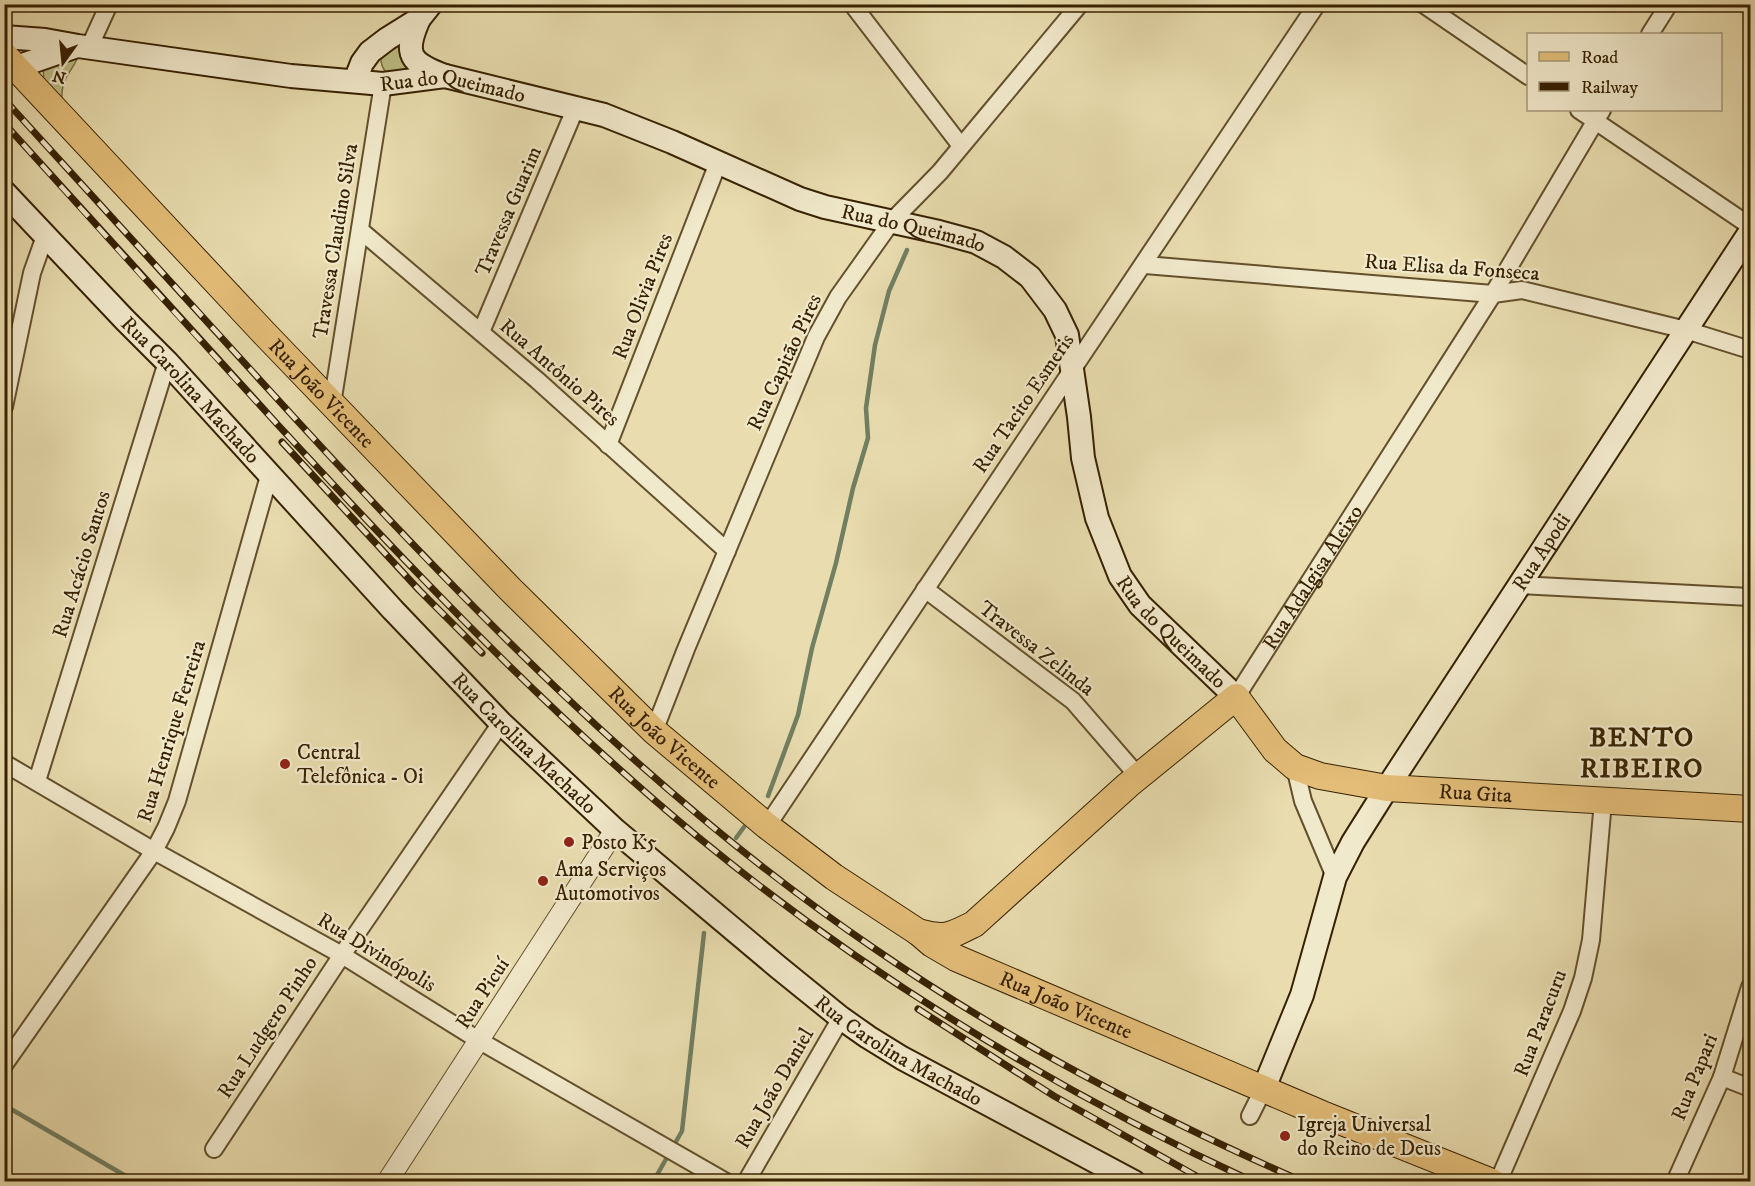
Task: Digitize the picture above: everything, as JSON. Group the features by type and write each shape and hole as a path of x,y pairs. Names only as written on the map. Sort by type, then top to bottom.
{"main road":[{"path":"425,12 412,36 411,51 422,66 445,76"},
{"path":"355,81 362,63 370,52 425,12"},
{"name":"Rua do Queimado","path":"4,37 45,40 291,76 382,84 445,76 604,115 672,142 800,199 825,207 976,242 1004,257 1030,277 1055,310 1066,335 1083,458 1097,518 1120,576 1140,605 1236,697"},
{"path":"11,61 84,47"},
{"name":"Rua João Vicente","path":"11,61 263,332 510,589 654,731 767,826 834,877 918,932 932,944 975,966 1323,1114 1492,1182"},
{"name":"Rua Carolina Machado","path":"4,192 167,362 269,476 501,723 615,830 777,967 868,1037 902,1058 1134,1182"},
{"name":"Rua Apodi","path":"1335,877 1353,842 1387,788 1750,232"},
{"name":"Rua Gita","path":"1236,697 1275,750 1295,767 1320,776 1387,788 1749,810"},
{"name":"Rua Adalgisa Aleixo","path":"918,932 941,937 974,924 1138,776 1236,697"},
{"path":"1264,1088 1302,995 1335,877"},
{"path":"974,924 968,946 975,966"}],"street":[{"path":"84,47 110,4"},
{"path":"852,4 961,146"},
{"name":"Rua Capitão Pires","path":"654,731 816,336 838,297 892,221 940,172 1080,4"},
{"name":"Rua Tacito Esmeris","path":"767,826 1145,265 1317,4"},
{"path":"1423,4 1527,75"},
{"path":"1651,33 1669,4"},
{"name":"Travessa Claudino Silva","path":"332,404 382,84"},
{"name":"Travessa Guarim","path":"481,332 576,107"},
{"path":"1583,111 1599,115 1750,226"},
{"name":"Rua Adalgisa Aleixo","path":"1236,697 1493,294 1599,115"},
{"name":"Rua Olivia Pires","path":"608,445 717,163"},
{"name":"Rua Antônio Pires","path":"360,230 481,332 728,552"},
{"path":"4,406 32,273 45,236"},
{"name":"Rua Elisa da Fonseca","path":"1145,265 1493,294 1522,290 1686,330 1750,350"},
{"name":"Rua Acácio Santos","path":"38,781 167,362"},
{"name":"Rua Henrique Ferreira","path":"4,1065 154,851 166,828 177,801 269,476"},
{"path":"1520,585 1750,597"},
{"name":"Travessa Zelinda","path":"925,590 1072,701 1138,776"},
{"name":"Rua Ludgero Pinho","path":"214,1149 342,955 501,723"},
{"name":"Rua Divinópolis","path":"4,762 154,851 342,955 480,1041 726,1182"},
{"path":"1295,767 1304,801 1335,877"},
{"name":"Rua Paracuru","path":"1498,1182 1572,1011 1583,978 1591,940 1603,801"},
{"name":"Rua Picuí","path":"387,1182 615,830"},
{"name":"Rua Papari","path":"1675,1182 1722,1077 1750,987"},
{"name":"Rua João Daniel","path":"746,1182 841,1018"},
{"path":"1722,1077 1750,1088"},
{"path":"1250,1116 1264,1088"}],"green space":[{"path":"400,35 418,77 395,76 385,71 382,66 381,50"},
{"path":"65,57 77,59 64,82 62,102 47,87 43,74 44,67"}],"waterway":[{"path":"768,796 798,715 812,648 868,438 866,408 875,345 889,291 907,250"},
{"path":"736,838 744,827"},
{"path":"653,1182 682,1131 704,933"},
{"path":"4,1105 136,1182"}],"railway":[{"path":"4,99 411,542 556,688 710,825 791,889 875,949 978,1015 1138,1104 1304,1182"},
{"path":"4,123 278,425 429,585 587,740 698,837 828,937 965,1027 1107,1109 1254,1182"},
{"path":"282,442 419,590 482,653"},
{"path":"918,1009 1054,1096 1207,1182"}],"place":[{"name":"Central Telefônica - Oi","path":"285,764"},
{"name":"Posto K5","path":"569,842"},
{"name":"Ama Serviços Automotivos","path":"543,881"},
{"name":"Igreja Universal do Reino de Deus","path":"1285,1136"}],"district":[{"name":"BENTO RIBEIRO","path":"1642,752"}]}
